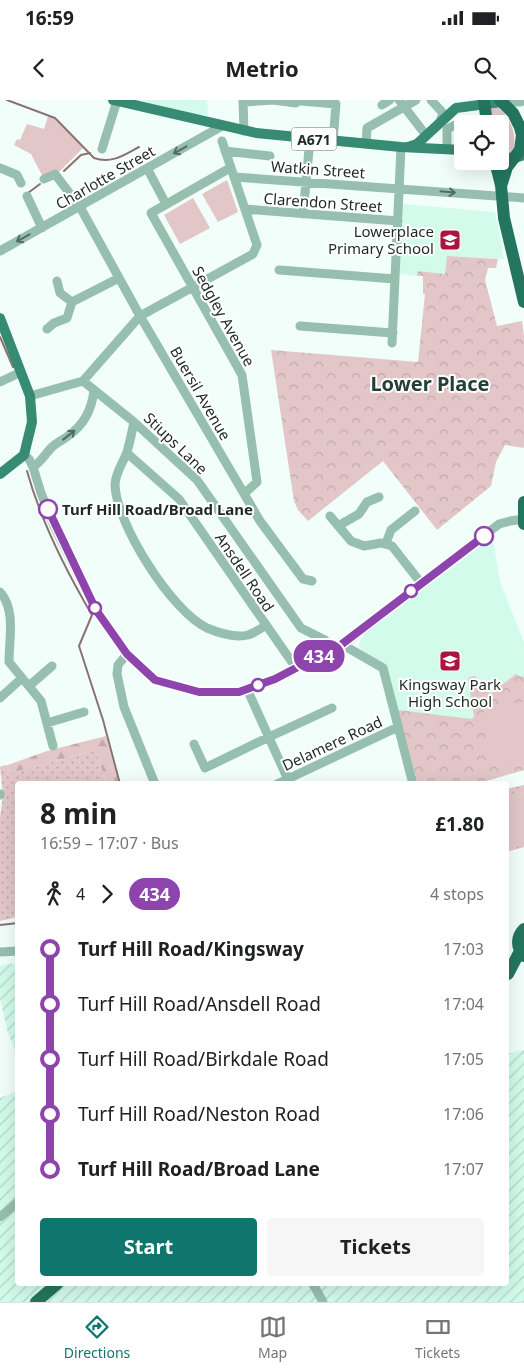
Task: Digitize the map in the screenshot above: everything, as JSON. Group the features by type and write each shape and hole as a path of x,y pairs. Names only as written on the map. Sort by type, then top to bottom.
{"highway":[{"path":"484,102 486,115"},
{"path":"501,191 507,166 519,157 523,135 514,103"},
{"path":"497,170 504,218 524,302"},
{"path":"524,502 524,524"},
{"path":"509,972 523,956 518,940 519,934 524,929"},
{"path":"36,1302 55,1286"}],"main road":[{"name":"A671","path":"115,100 244,131 332,141 454,150"},
{"path":"404,147 417,144 425,132 463,105 484,102 514,103"},
{"path":"425,132 430,143 442,149"},
{"path":"0,318 30,396 32,422 24,455 0,474"}],"street":[{"path":"102,148 115,100"},
{"path":"244,131 243,101 273,100 336,104 332,141"},
{"path":"382,105 390,100"},
{"path":"366,144 367,128 401,104 416,100"},
{"path":"432,101 445,107 463,105"},
{"path":"432,101 443,113 440,122"},
{"path":"401,104 425,132"},
{"name":"Charlotte Street","path":"0,251 222,126"},
{"path":"442,149 447,129 454,126"},
{"path":"303,214 310,139"},
{"path":"30,396 83,381 140,316 252,254 257,245 222,141"},
{"path":"392,343 399,188 404,147"},
{"path":"226,151 270,156"},
{"path":"0,168 17,175 21,183"},
{"path":"147,168 166,204 230,168"},
{"name":"Buersil Avenue","path":"44,180 55,174 80,207 140,316 260,520 303,579 312,581"},
{"name":"Watkin Street","path":"234,177 399,188 501,191 524,198"},
{"path":"27,196 42,228"},
{"name":"Sedgley Avenue","path":"166,204 152,213 242,375 257,482 244,493"},
{"name":"Clarendon Street","path":"245,210 398,221"},
{"path":"280,270 395,278"},
{"path":"47,329 54,323 67,318 72,302 119,278"},
{"path":"57,281 60,293 72,302"},
{"path":"300,326 393,333"},
{"path":"0,382 21,372"},
{"name":"Stiups Lane","path":"83,381 134,422 197,480 301,628 325,640 331,650"},
{"path":"33,467 41,462 52,446 70,435 86,420 93,401 94,390"},
{"path":"134,422 127,453 119,466 115,482 118,503 128,532 155,574 185,613 206,628 228,635 248,635 265,626"},
{"name":"Ansdell Road","path":"127,453 179,499 265,626 296,668"},
{"path":"24,455 29,459 33,467 54,526 96,610 127,654 155,680 199,692 239,692 275,679 331,650 342,644 499,524 510,520 524,519"},
{"path":"338,526 359,514 366,502 379,497"},
{"path":"386,543 391,530 409,521 415,511"},
{"path":"330,516 351,541 364,546 386,543 392,546 421,583"},
{"path":"0,592 5,597 10,614 9,662 41,701 53,746"},
{"path":"342,644 383,668 412,781"},
{"path":"127,654 118,665 117,674 124,707 155,781"},
{"path":"29,686 52,666"},
{"path":"0,698 22,678"},
{"path":"247,689 289,781"},
{"path":"194,744 205,768 332,708"},
{"path":"47,723 84,712"},
{"name":"Delamere Road","path":"289,781 398,727"},
{"path":"0,952 15,951"},
{"path":"0,1217 15,1204"},
{"path":"314,1286 322,1302"}],"shaded area":[{"path":"138,100 207,100 208,116 179,111"},
{"name":"Lowerplace Primary School","path":"401,204 495,212 504,259 447,256 445,274 418,271 417,276 400,274"},
{"name":"Kingsway Park High School","path":"493,540 500,582 524,643 524,770 486,781 417,781 386,666 362,651 359,646 360,640 369,629 474,548"},
{"path":"15,963 15,1050 7,1030 0,998 1,965"},
{"path":"524,1050 524,1302 0,1302 0,1098 15,1092 15,1286 509,1286 509,1053"}],"green space":[{"path":"488,107 498,107 505,115 489,115"},
{"path":"48,116 54,118 83,148 60,171 43,177 31,154 14,145 17,139 20,140 27,124 44,129"},
{"path":"509,121 514,136 514,148 509,153"},
{"path":"227,180 238,212 218,222 202,194"},
{"path":"193,198 210,228 180,244 164,215"},
{"path":"447,256 498,259 496,268 488,268 485,280 497,326 522,321 524,336 524,448 505,445 496,462 491,486 437,530 383,461 308,521 298,510 294,501 271,350 418,362 425,294 423,294 423,276 417,276 418,271 445,274"},
{"path":"516,674 524,677 524,770 486,781 417,781 398,710 472,719 474,717 468,678 475,676 490,694"},
{"path":"524,701 524,756 493,764 480,713"},
{"path":"106,736 118,781 105,781 97,753 93,751 10,773 5,766 47,751"},
{"path":"93,751 97,753 105,781 15,781 15,917 0,921 0,817 3,796 0,767 5,765 10,773"},
{"path":"524,785 524,847 509,851 509,788"},
{"path":"524,791 524,843 509,847 509,795"}],"waterway":[{"path":"7,100 55,118 94,158 100,160 112,159 123,156 139,147"},
{"path":"64,171 81,155 90,153"},
{"path":"28,193 40,184"},
{"path":"0,337 13,367"},
{"path":"27,471 39,509 55,545 92,615 79,646 103,720 119,781"},
{"path":"0,925 15,923"}],"bus line":[{"name":"434","path":"48,509 54,526 96,610 127,654 155,680 199,692 239,692 275,679 342,644 484,536"}],"place":[{"name":"Lowerplace Primary School","path":"450,240"},
{"name":"Turf Hill Road/Broad Lane","path":"48,509"},
{"name":"Kingsway Park High School","path":"450,661"}],"district":[{"name":"Lower Place","path":"430,383"}]}
